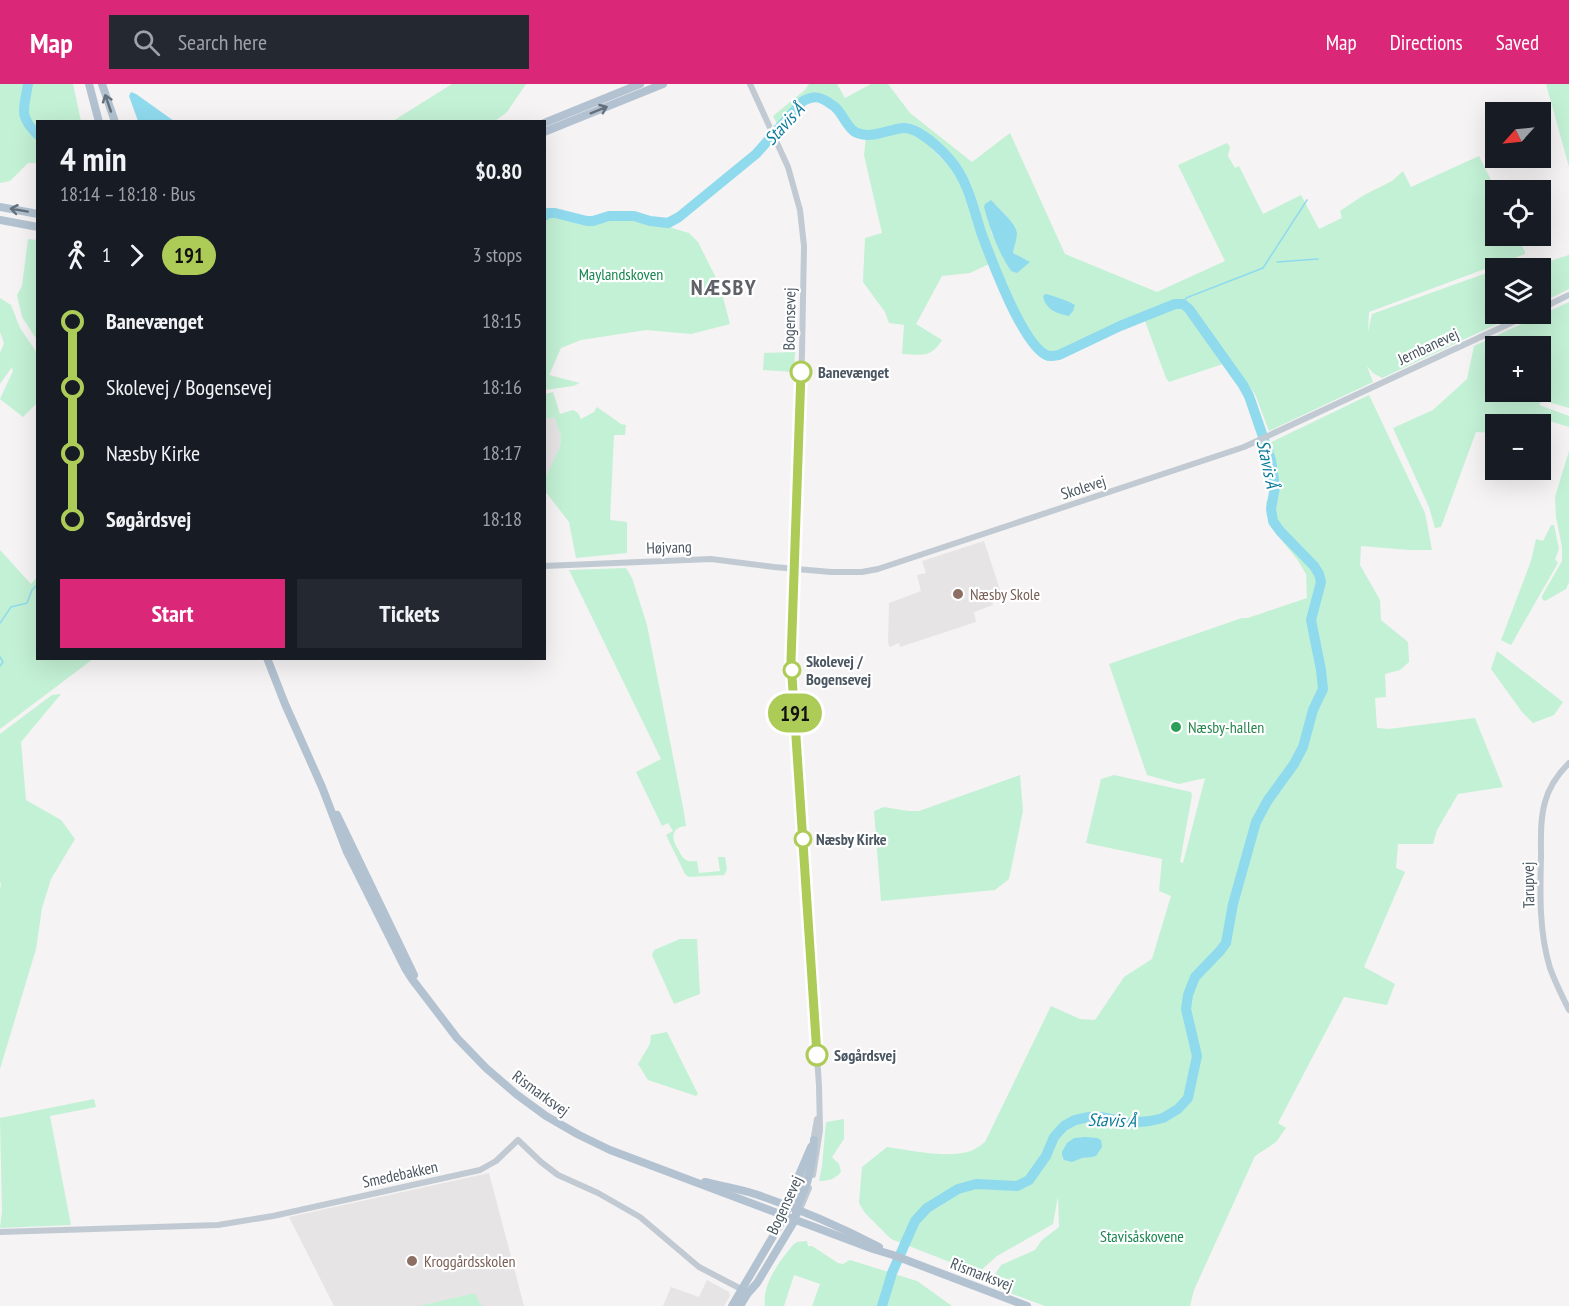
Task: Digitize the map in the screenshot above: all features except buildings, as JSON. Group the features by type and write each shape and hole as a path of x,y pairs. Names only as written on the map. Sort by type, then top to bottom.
{"main road":[{"path":"102,84 114,120"},
{"path":"546,122 640,84"},
{"path":"546,131 663,84"},
{"path":"90,88 98,120"},
{"path":"0,207 36,214"},
{"path":"0,218 36,222"},
{"path":"0,218 36,227"},
{"name":"Rismarksvej","path":"268,660 357,873 405,968 457,1038 516,1094 546,1116 579,1135 610,1150 706,1187 793,1213"},
{"path":"745,1291 793,1213 814,1140"},
{"name":"Rismarksvej","path":"680,1177 753,1193 873,1249 1027,1306"},
{"path":"706,1187 774,1217 780,1226"},
{"path":"793,1213 846,1226 893,1255"},
{"name":"Bogensevej","path":"740,1306 745,1291 780,1226 793,1213"},
{"name":"Bogensevej","path":"732,1306 745,1291 765,1276 793,1213"}],"street":[{"name":"Bogensevej","path":"750,84 788,167 800,210 804,246 791,661 820,1131 815,1166 793,1213"},
{"path":"1551,304 1569,295"},
{"name":"Jernbanevej","path":"1371,389 1509,324"},
{"name":"Skolevej","path":"794,569 862,572 878,569 1253,443 1371,389"},
{"name":"Højvang","path":"546,566 711,559 794,569"},
{"name":"Tarupvej","path":"1569,763 1548,790 1542,813 1540,867 1545,947 1550,969 1569,1010"},
{"name":"Bogensevej","path":"814,1140 820,1104"},
{"name":"Smedebakken","path":"0,1233 218,1225 273,1216 480,1170 496,1161 519,1140 558,1175 598,1193 640,1217 699,1267 745,1291"}],"shaded area":[{"path":"554,417 561,436 560,447 546,477 546,419"},
{"name":"Næsby Skole","path":"984,541 1002,596 992,600 993,605 974,612 976,622 900,647 899,643 890,647 888,643 889,603 921,591 917,575 926,573 922,561"},
{"name":"Kroggårdsskolen","path":"489,1173 524,1306 334,1306 289,1217"},
{"path":"707,1280 729,1292 730,1296 724,1306 663,1306 671,1287 699,1297"}],"green space":[{"path":"0,84 73,84 81,120 36,120 36,163 28,163 10,181 0,183"},
{"path":"452,84 526,84 507,112 496,120 395,120"},
{"path":"809,84 837,84 845,98 871,84 888,84 910,113 972,162 1010,133 1065,254 1157,292 1225,261 1178,165 1227,143 1230,147 1228,156 1235,168 1239,166 1263,214 1301,195 1319,229 1342,218 1340,211 1364,195 1392,181 1403,171 1411,187 1479,156 1491,180 1485,180 1485,246 1522,246 1525,254 1514,258 1485,258 1485,269 1369,312 1368,332 1372,314 1485,274 1485,324 1497,324 1382,378 1367,366 1373,382 1269,431 1255,394 1197,314 1182,299 1151,310 1060,352 1046,353 1038,346 1010,295 983,227 970,182 961,168 919,127 909,123 882,130 859,131 853,126 838,103 820,94 805,97 778,126 773,116 805,90","holes":["991,201 1006,215 1017,232 1013,253 1020,258 1011,271 991,232"]},
{"path":"1546,84 1569,84 1569,167 1551,102"},
{"path":"904,131 923,140 953,170 962,185 989,264 970,273 942,276 916,324 942,340 930,353 921,355 902,354 904,325 889,323 885,312 863,282 865,238 882,233 864,155 866,137"},
{"name":"Maylandskoven","path":"546,214 568,215 587,221 609,216 634,216 668,223 672,228 689,233 698,242 720,286 730,324 691,334 646,330 581,340 561,348 549,375 580,383 546,390"},
{"path":"28,239 36,240 36,338 22,317 17,295 22,286"},
{"path":"1569,255 1569,289 1551,298 1551,261"},
{"path":"0,298 11,305 20,328 36,352 36,404 23,417 0,399 13,371 12,367 0,384 0,353 4,343 0,332"},
{"path":"1569,302 1569,408 1549,402 1551,402 1551,336 1496,336 1522,324 1551,324 1551,310"},
{"path":"1180,307 1186,311 1223,364 1169,382 1145,321 1171,308"},
{"path":"1485,341 1485,402 1541,402 1539,405 1569,416 1569,427 1551,421 1551,414 1485,414 1485,432 1476,432 1441,527 1435,528 1429,507 1393,428 1433,410 1467,379 1474,346"},
{"path":"795,352 794,372 763,370 764,353"},
{"path":"553,392 560,414 573,410 581,419 594,412 597,407 626,425 625,435 614,435 610,520 627,522 627,553 576,558 569,522 546,492 546,476 560,447 561,436 554,417 546,419 546,394"},
{"name":"Stavisåskovene","path":"1369,395 1425,513 1432,550 1361,546 1360,565 1380,600 1381,620 1408,642 1409,662 1400,670 1385,674 1386,697 1375,698 1377,728 1389,729 1475,718 1503,787 1458,794 1437,830 1433,844 1398,844 1396,868 1405,872 1364,967 1395,984 1387,1005 1344,997 1278,1123 1286,1128 1276,1142 1255,1156 1194,1290 1190,1306 1045,1306 997,1288 991,1281 1001,1265 1035,1250 1042,1240 1059,1227 1058,1196 1053,1224 997,1256 978,1273 891,1239 865,1213 859,1203 862,1167 887,1147 954,1154 973,1150 985,1142 1051,1006 1080,1019 1095,1020 1124,977 1152,959 1171,896 1159,891 1162,859 1086,843 1101,779 1114,775 1191,792 1180,862 1183,863 1205,778 1179,784 1147,775 1109,664 1307,598 1306,574 1297,559 1269,525 1266,503 1271,492 1268,473 1259,448"},
{"path":"1569,451 1569,582 1566,589 1545,601 1542,596 1562,561 1555,497"},
{"path":"1551,525 1554,525 1559,549 1555,559 1558,563 1511,645 1501,640 1531,561 1536,539 1543,541"},
{"path":"0,550 31,584 36,578 36,660 92,660 0,729"},
{"path":"626,568 632,578 647,625 683,807 686,826 675,830 675,844 685,859 697,861 699,873 720,871 718,857 725,857 727,870 724,875 689,877 685,874 666,835 673,831 668,823 662,826 636,772 661,759 569,570"},
{"path":"1497,651 1563,702 1554,715 1533,723 1522,712 1491,669"},
{"path":"61,694 21,742 26,800 61,820 75,839 51,879 42,908 36,949 0,1069 0,734 52,695"},
{"path":"1020,775 1023,811 1009,879 995,890 881,901 874,811 884,807 919,811"},
{"path":"680,939 697,939 700,994 674,1004 652,955 654,950"},
{"path":"667,1032 698,1094 696,1096 648,1080 638,1064 650,1044 651,1035"},
{"path":"94,1099 96,1107 50,1116 71,1225 0,1228 2,1211 0,1118"},
{"path":"844,1119 844,1139 832,1157 839,1164 841,1172 831,1179 819,1181 826,1122"},
{"path":"807,1241 808,1246 812,1246 838,1263 843,1264 850,1260 917,1281 952,1306 812,1306 820,1284 794,1275 784,1306 765,1306 766,1290 777,1266 793,1245"},
{"path":"475,1293 483,1306 419,1306"}],"water":[{"path":"131,92 136,94 173,120 138,120 129,96"},
{"path":"991,200 1016,229 1013,253 1030,262 1017,273 1011,271 1006,264 992,232 984,207"},
{"path":"1045,294 1075,305 1073,311 1069,316 1052,310 1044,301"},
{"path":"1085,1137 1101,1140 1102,1147 1096,1156 1072,1162 1064,1160 1062,1152 1067,1143 1074,1138"}],"waterway":[{"name":"Stavis Å","path":"28,84 24,112 27,123 36,133"},
{"name":"Stavis Å","path":"546,214 555,213 587,221 609,216 634,216 668,223 679,217 756,154 803,101 810,98 816,97 833,106 852,129 861,134 873,135 904,128 916,131 942,151 962,177 1008,299 1027,335 1046,355 1059,355 1120,326 1175,304 1183,304 1189,309 1249,396 1271,460 1275,487 1271,509 1273,521 1319,574 1321,582 1311,620 1323,689 1313,710 1303,747 1256,822 1233,904 1226,943 1195,977 1188,995 1186,1009 1197,1056 1188,1098 1178,1109 1163,1118 1150,1121 1129,1123 1101,1117 1075,1120 1064,1126 1054,1137 1046,1156 1029,1180 1017,1186 976,1184 958,1189 927,1208 915,1221 892,1273 882,1306"},
{"path":"1183,304 1186,298 1263,268 1307,200"},
{"path":"1277,262 1318,259"},
{"path":"0,623 11,607 27,603 36,586"},
{"path":"0,657 3,662 0,666"}],"bus line":[{"name":"191","path":"801,372 791,661 817,1055"}],"place":[{"name":"Banevænget","path":"801,372"},
{"name":"Næsby Skole","path":"958,594"},
{"name":"Skolevej / Bogensevej","path":"792,670"},
{"name":"Næsby-hallen","path":"1176,727"},
{"name":"Næsby Kirke","path":"803,839"},
{"name":"Søgårdsvej","path":"817,1055"},
{"name":"Kroggårdsskolen","path":"412,1261"}],"district":[{"name":"NÆSBY","path":"724,287"}]}
